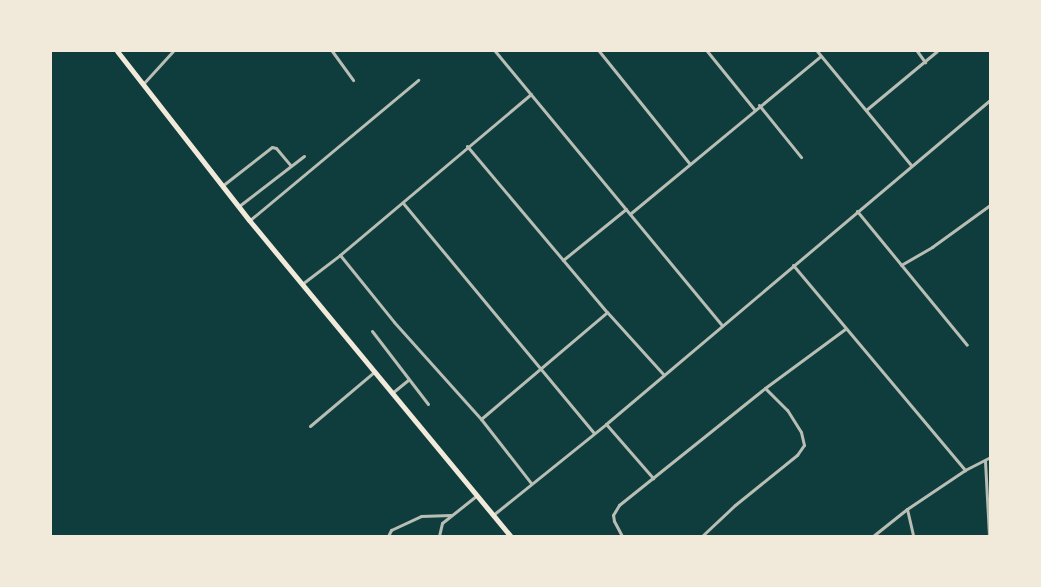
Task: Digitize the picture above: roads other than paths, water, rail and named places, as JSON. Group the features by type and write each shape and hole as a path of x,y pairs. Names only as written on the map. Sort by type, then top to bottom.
{"highway":[{"path":"117,51 249,220 510,536"}],"street":[{"path":"143,84 173,51"},
{"path":"332,51 353,80"},
{"path":"495,51 722,325"},
{"path":"599,51 690,164"},
{"path":"707,51 754,109"},
{"path":"817,51 910,165"},
{"path":"917,51 925,62"},
{"path":"866,110 938,51"},
{"path":"631,213 754,109 821,56"},
{"path":"249,220 418,80"},
{"path":"302,284 340,255 530,94"},
{"path":"492,515 606,424 910,165 990,100"},
{"path":"759,105 801,157"},
{"path":"468,146 607,312 663,374"},
{"path":"222,186 272,147 276,148 291,166"},
{"path":"238,206 304,156"},
{"path":"403,202 594,432"},
{"path":"902,266 990,205"},
{"path":"563,260 626,208"},
{"path":"857,211 967,345"},
{"path":"340,255 394,322 481,419 531,483"},
{"path":"792,266 966,470"},
{"path":"481,419 607,312"},
{"path":"622,536 614,521 615,510 765,388 845,329"},
{"path":"372,331 428,404"},
{"path":"310,426 375,372"},
{"path":"392,393 408,380"},
{"path":"702,536 735,505 797,455 804,445 801,432 787,410 765,388"},
{"path":"606,424 654,478"},
{"path":"873,536 907,509 966,470 990,457"},
{"path":"985,461 989,492 989,536"},
{"path":"439,536 442,522 477,495"},
{"path":"907,509 913,536"},
{"path":"388,536 391,530 421,516 451,515"}]}
